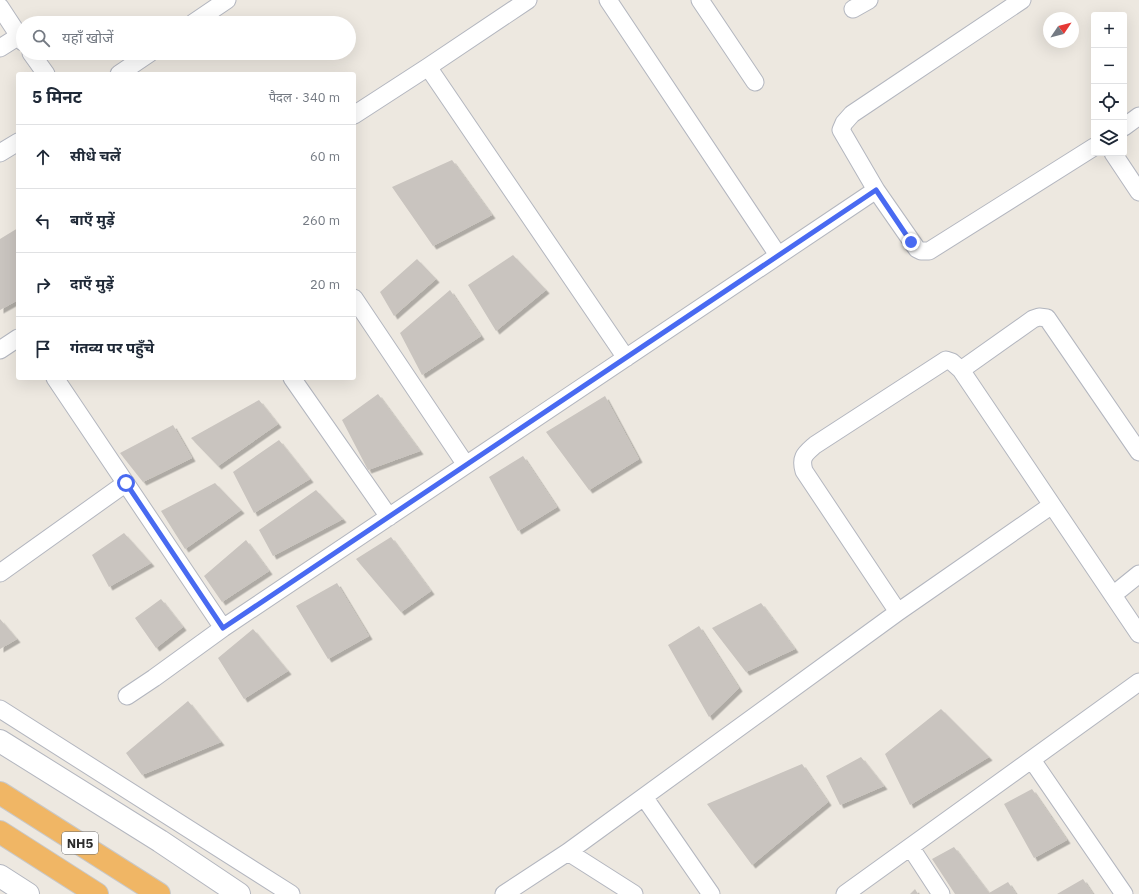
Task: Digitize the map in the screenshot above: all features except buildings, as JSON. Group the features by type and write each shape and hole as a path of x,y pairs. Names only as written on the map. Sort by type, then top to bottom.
{"highway":[{"name":"NH5","path":"0,793 159,894"},
{"name":"NH5","path":"0,832 97,894"}],"main road":[{"path":"0,741 160,841 239,894"},
{"path":"0,876 28,894"}],"street":[{"path":"203,16 227,0"},
{"path":"356,114 528,0"},
{"path":"608,0 778,256"},
{"path":"700,0 756,82"},
{"path":"853,9 869,0"},
{"path":"1022,0 852,114 844,123 841,130 876,190 916,249 921,251 929,251 1091,149"},
{"path":"0,7 16,31"},
{"path":"0,48 16,41"},
{"path":"36,60 45,72"},
{"path":"122,72 140,60"},
{"path":"428,67 626,358"},
{"path":"1127,125 1139,116"},
{"path":"0,153 16,143"},
{"path":"1115,156 1139,192"},
{"path":"127,696 223,628 876,190"},
{"path":"356,301 466,465"},
{"path":"961,370 1032,319 1040,317 1047,318 1139,452"},
{"path":"0,350 16,339"},
{"path":"898,612 804,470 802,462 805,454 814,445 946,360 952,362 961,370 1139,634"},
{"path":"56,380 223,628"},
{"path":"293,380 389,517"},
{"path":"0,573 126,483"},
{"path":"504,894 568,852 898,612 1052,505"},
{"path":"1112,595 1139,574"},
{"path":"845,894 911,848 1139,682"},
{"path":"0,709 291,894"},
{"path":"1032,760 1124,894"},
{"path":"644,797 711,894"},
{"path":"911,848 941,894"},
{"path":"568,852 634,894"}],"route":[{"path":"126,483 223,628 876,190 911,242"}]}
